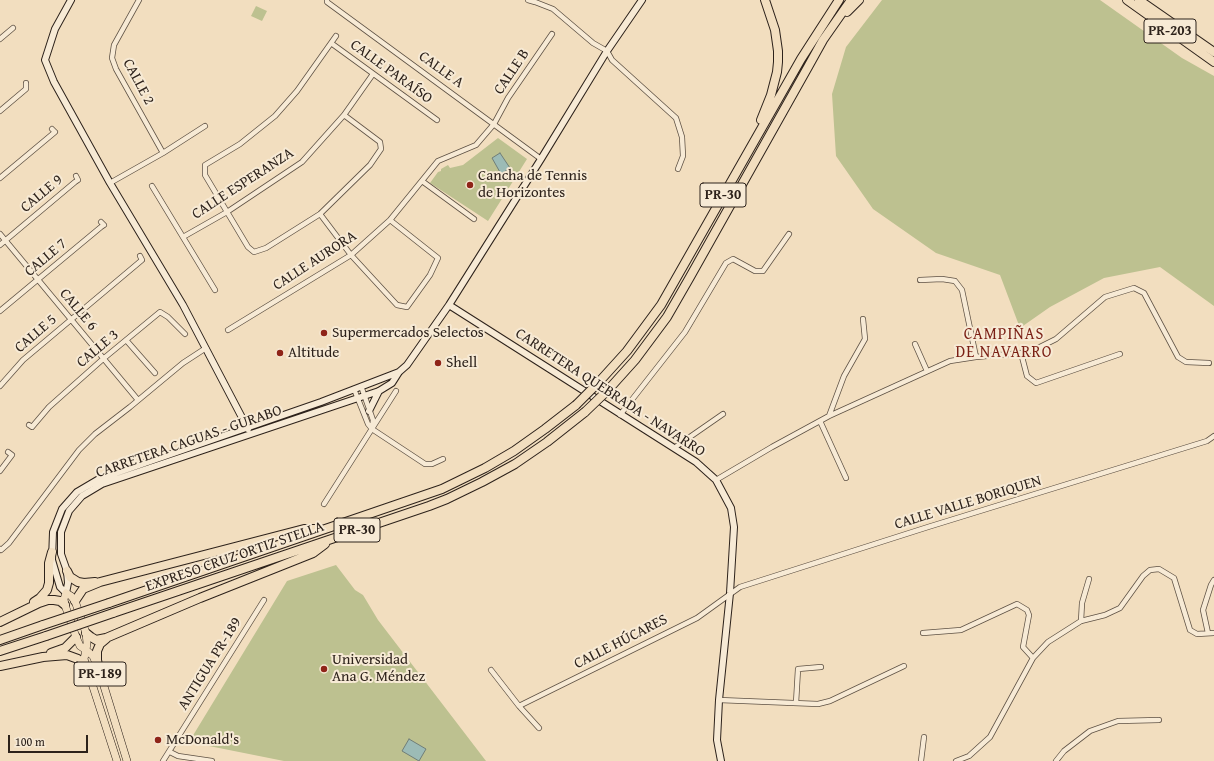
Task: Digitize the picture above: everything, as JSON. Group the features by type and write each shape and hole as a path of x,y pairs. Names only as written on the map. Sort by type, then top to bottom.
{"highway":[{"path":"742,163 746,147 759,125 771,95 777,72 778,51 776,35 765,0"},
{"name":"EXPRESO CRUZ ORTIZ STELLA","path":"0,640 424,496 472,475 500,460 528,442 561,417 576,405 598,383 627,351 661,305 800,59 839,0"},
{"name":"EXPRESO CRUZ ORTIZ STELLA","path":"0,651 429,506 482,482 533,453 585,412 608,390 635,360 667,317 808,67 851,0"},
{"path":"837,20 849,11 859,0"},
{"name":"PR-203","path":"1127,0 1214,62"},
{"name":"PR-203","path":"1139,0 1214,52"},
{"path":"75,601 77,596 83,590 100,582 304,529 325,529"},
{"path":"86,633 91,638 96,640 106,638 200,598 313,553 331,539"},
{"path":"25,609 40,598 47,590 49,583 49,563 52,552"},
{"path":"66,571 70,577 78,582 100,582"},
{"path":"0,622 25,609 48,600 60,601 65,605"},
{"path":"0,666 43,656 64,648 76,637"},
{"path":"99,670 97,651 100,644 106,638"},
{"path":"43,656 73,656 82,663 87,671"}],"main road":[{"path":"71,0 55,29 45,60 54,82 110,183 183,306 251,434"},
{"name":"CARRETERA CAGUAS - GURABO","path":"66,593 68,583 61,554 61,532 69,511 82,496 102,484 379,391 392,383 399,372 407,365 449,305 607,51 642,0"},
{"name":"CARRETERA QUEBRADA - NAVARRO","path":"449,305 696,462 716,480 731,508 734,527 730,593 719,700 717,740 721,761"},
{"name":"CARRETERA CAGUAS - GURABO","path":"66,593 60,587 52,560 53,532 62,509 77,492 99,479 399,372"},
{"path":"369,410 379,391"},
{"name":"PR-189","path":"117,761 84,659 86,650 87,643 86,633 75,601 66,593 64,599 65,605 76,637 80,646 86,650 93,656 99,670 126,761"}],"street":[{"name":"CALLE 2","path":"139,0 114,45 112,58 116,69 163,153"},
{"name":"CALLE A","path":"326,0 541,159"},
{"path":"528,0 553,10 593,43 607,51 612,60 676,118 682,137 682,156 678,169"},
{"path":"0,39 13,28"},
{"name":"CALLE B","path":"494,124 508,98 552,34"},
{"path":"336,36 297,91 275,116 240,144 205,165 205,175 227,212 254,252 266,248 320,214 370,165 381,150 380,142 344,115"},
{"name":"CALLE PARAÍSO","path":"331,43 437,120"},
{"name":"CALLE ESPERANZA","path":"183,237 227,212 302,162 344,115 373,74"},
{"path":"0,111 26,90 26,83"},
{"name":"CALLE AURORA","path":"228,330 351,255 390,220 438,161 476,145 494,124"},
{"path":"110,183 163,153 204,126"},
{"path":"0,178 55,132 52,129"},
{"name":"CALLE 9","path":"0,244 78,180 76,176"},
{"path":"422,182 474,219"},
{"path":"152,186 215,290"},
{"path":"320,214 351,255 397,305 407,307 430,275 438,258 390,220"},
{"name":"CALLE 7","path":"0,311 104,225 101,222"},
{"name":"CALLE 6","path":"0,234 138,400"},
{"path":"620,414 685,332 726,263 733,259 755,271 763,271 789,234"},
{"name":"CALLE 5","path":"0,386 23,360 142,260 140,256"},
{"path":"920,280 942,279 955,281 962,290 976,356"},
{"path":"716,480 829,416 950,360 976,356 1021,353 1036,350 1056,339 1105,297 1134,288 1144,293 1178,357 1186,362 1208,363"},
{"name":"CALLE 3","path":"29,425 32,427 48,407 160,312 168,317 185,334"},
{"path":"829,416 844,376 865,339 864,319"},
{"path":"126,340 155,373"},
{"path":"915,344 927,371"},
{"path":"0,550 9,543 79,450 95,434 183,363 206,348"},
{"path":"1021,353 1027,376 1036,383 1120,354"},
{"path":"361,386 361,397 368,424 372,429 425,464 432,464 442,459"},
{"path":"354,389 369,410 373,420 372,429"},
{"path":"324,504 396,391"},
{"path":"674,448 723,414"},
{"path":"820,421 846,478"},
{"name":"CALLE VALLE BORIQUEN","path":"730,593 740,587 1207,441 1214,436"},
{"path":"0,471 12,454 8,452"},
{"path":"956,761 969,756 990,737 1033,658 1048,642 1081,621 1105,615 1120,608 1143,576 1150,570 1159,569 1174,578 1190,630 1197,634 1214,633"},
{"path":"1081,621 1082,604 1089,579"},
{"path":"1208,633 1202,610 1214,580"},
{"name":"CALLE HÚCARES","path":"519,706 697,618 730,593"},
{"name":"ANTIGUA PR-189","path":"163,761 264,600"},
{"path":"923,633 961,630 1017,604 1027,610 1029,615 1024,647 1033,658"},
{"path":"719,700 818,704 830,701 904,666"},
{"path":"796,703 798,669 822,667"},
{"path":"491,670 519,706 539,728"},
{"path":"1056,761 1064,751 1090,731 1118,721 1159,720"},
{"path":"921,761 924,737"},
{"path":"170,752 178,756 212,761"}],"green space":[{"path":"882,0 1100,0 1182,58 1214,76 1214,306 1160,267 1104,278 1050,307 1020,328 1000,275 936,253 873,209 836,156 832,94 846,47"},
{"path":"256,6 267,11 262,21 251,16"},
{"path":"498,138 527,159 488,221 430,183 438,172 441,171 441,169 448,165 450,168 463,165"},
{"name":"Universidad Ana G. Méndez","path":"336,565 355,590 363,595 378,620 486,761 284,761 189,742 287,581"}],"water":[{"path":"500,153 510,168 501,174 492,158"},
{"path":"409,739 426,749 419,761 402,751"}],"place":[{"name":"Cancha de Tennis de Horizontes","path":"470,185"},
{"name":"Supermercados Selectos","path":"324,333"},
{"name":"Altitude","path":"280,353"},
{"name":"Shell","path":"438,363"},
{"name":"Universidad Ana G. Méndez","path":"324,669"},
{"name":"McDonald's","path":"158,740"}],"district":[{"name":"CAMPIÑAS DE NAVARRO","path":"1004,344"}]}
